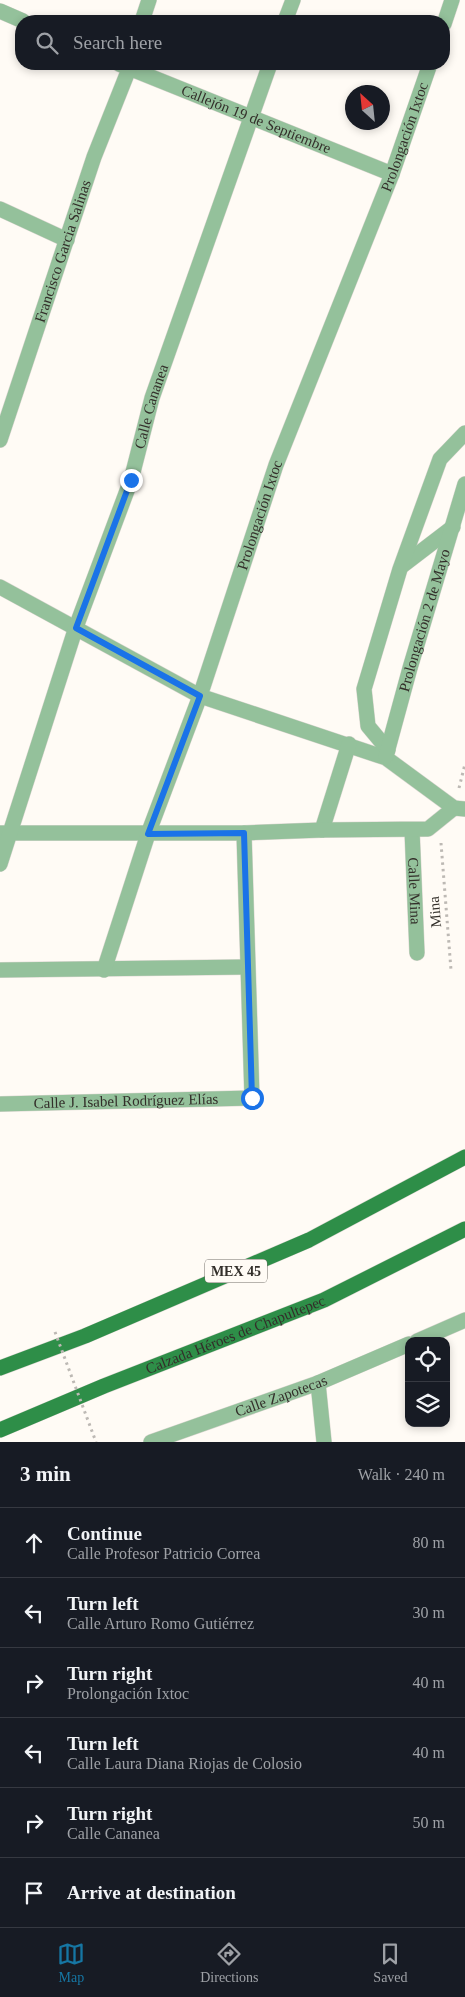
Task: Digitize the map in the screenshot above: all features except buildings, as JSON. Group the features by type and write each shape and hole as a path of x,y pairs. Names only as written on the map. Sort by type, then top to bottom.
{"main road":[{"name":"MEX 45","path":"0,1368 85,1336 309,1240 465,1157"},
{"name":"Calzada Héroes de Chapultepec","path":"0,1430 324,1300 465,1229"}],"street":[{"path":"144,15 149,0"},
{"path":"287,15 293,0"},
{"path":"447,15 452,0"},
{"path":"2,10 15,17"},
{"name":"Francisco Garcia Salinas","path":"0,440 124,70"},
{"name":"Callejón 19 de Septiembre","path":"138,70 392,174"},
{"name":"Calle Cananea","path":"0,864 5,833 76,628 131,480 152,398 268,70"},
{"name":"Prolongación Ixtoc","path":"104,970 148,834 200,696 276,465 392,174 428,70"},
{"path":"0,209 67,240"},
{"path":"5,833 148,834 412,830 428,829 460,809 387,754 368,726 364,689 400,569 440,459 465,432"},
{"name":"Prolongación 2 de Mayo","path":"387,754 410,668 465,484"},
{"path":"400,569 453,527"},
{"path":"0,587 200,696 349,744 387,754"},
{"path":"322,830 349,744"},
{"name":"Calle Mina","path":"412,830 417,953"},
{"path":"0,970 247,967 244,833"},
{"name":"Calle J. Isabel Rodríguez Elías","path":"0,1104 252,1098 247,967"},
{"path":"425,1337 465,1320"},
{"name":"Calle Zapotecas","path":"151,1442 198,1434 405,1346"},
{"path":"318,1383 324,1442"}],"path":[{"path":"460,809 465,764"},
{"name":"Mina","path":"439,822 452,970"},
{"path":"55,1332 96,1442"}],"route":[{"path":"131,480 76,628 200,696 148,834 244,833 252,1098"}]}
